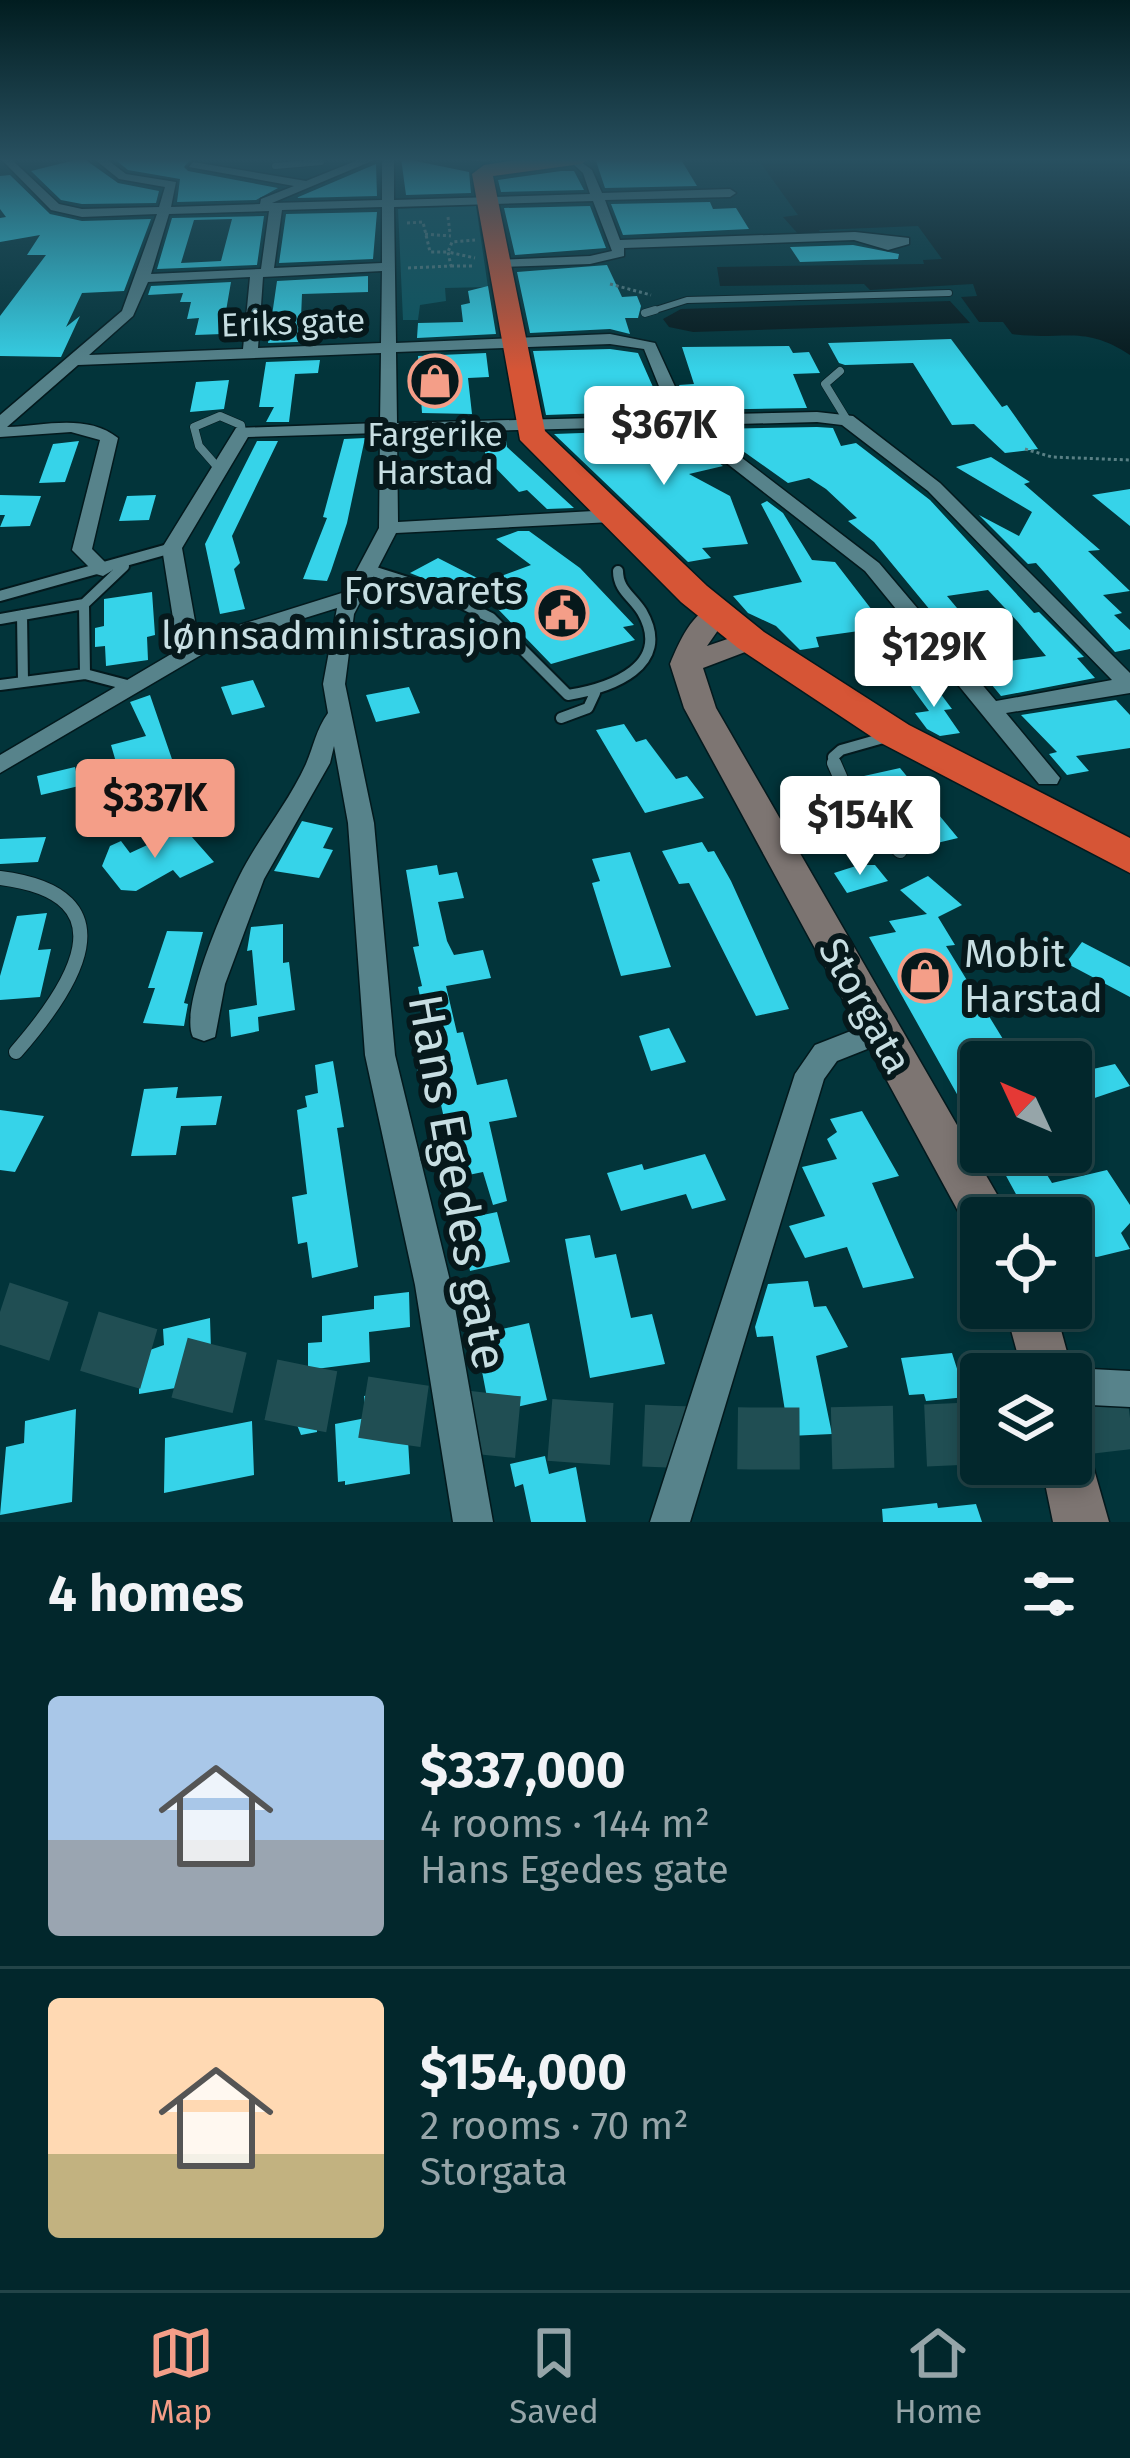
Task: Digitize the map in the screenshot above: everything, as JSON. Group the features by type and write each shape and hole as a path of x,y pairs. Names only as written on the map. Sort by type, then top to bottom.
{"highway":[{"path":"488,229 489,258 526,424 612,516 751,640 895,734 1130,857"}],"street":[{"path":"0,428 128,313 158,229"},
{"path":"250,354 266,229"},
{"name":"Hans Egedes gate","path":"389,229 389,528 350,597 336,647 338,715 361,823 380,1055 433,1285 472,1522"},
{"path":"489,258 606,259 619,253 612,229"},
{"path":"618,244 855,236"},
{"path":"143,278 391,268"},
{"name":"Eriks gate","path":"76,360 610,339 650,346 681,419"},
{"path":"681,419 850,546 1048,778"},
{"path":"189,651 172,548 242,432 681,419 847,420 921,476 979,530 1129,685"},
{"path":"0,428 80,428 109,438 82,550 103,570"},
{"path":"389,528 612,516"},
{"path":"0,765 189,651 258,622 350,597"},
{"path":"716,613 687,648 685,664 751,640"},
{"name":"Storgata","path":"685,664 700,708 974,1197"},
{"path":"989,710 1129,685"},
{"name":"Hans Egedes gate","path":"204,1029 211,984 251,879 318,763 326,732 338,715"},
{"path":"670,1522 810,1074 826,1053 879,1032"},
{"path":"1092,1387 1130,1389"},
{"path":"1073,1485 1081,1522"}],"lane":[{"path":"645,313 688,300 949,293"},
{"path":"840,370 825,384 847,420"},
{"path":"220,470 200,446 194,427 220,416 241,425 242,432"},
{"path":"0,596 172,548"},
{"path":"0,619 84,604 128,562"},
{"path":"366,569 414,582 491,619 568,695 596,693 644,666 652,648 643,611 618,584 617,571"},
{"path":"84,604 85,674"},
{"path":"22,615 23,682"},
{"path":"0,686 85,674 131,686"},
{"path":"561,718 588,708 596,693"},
{"path":"895,734 841,750 832,766 841,784 900,851"},
{"path":"0,878 64,901 82,927 82,949 72,976 16,1052"}],"path":[{"path":"424,229 427,251 489,258"},
{"path":"450,229 451,266"},
{"path":"425,234 450,233"},
{"path":"452,242 489,258"},
{"path":"391,268 451,266 489,258"},
{"path":"610,284 651,294 660,308"},
{"path":"1025,448 1052,457 1130,460"}],"shaded area":[{"path":"399,229 479,229 488,287 445,288 446,301 420,305 418,320 403,320"},
{"path":"794,229 843,229 819,230 821,235 799,235"},
{"path":"920,229 1130,229 1130,355 1086,337 1012,334 1003,322 979,322 961,297 977,296 973,284 870,290 864,284 720,286 717,267 924,264 923,260 942,259"},
{"path":"950,301 970,323 693,332 669,327 663,319 681,309"}],"building":[{"path":"0,229 147,229 124,291 82,293 66,327 80,316 61,357 0,356 0,316 46,255 27,255 40,235 0,242"},
{"path":"169,229 191,229 181,263 221,261 229,229 262,229 257,265 157,269"},
{"path":"284,229 376,229 373,259 279,263"},
{"path":"509,229 599,229 606,248 515,255"},
{"path":"621,229 748,229 623,235"},
{"path":"853,245 899,254 898,259 800,262 790,247"},
{"path":"607,265 622,297 637,296 641,306 638,318 625,318 630,334 610,329 530,333 517,272"},
{"path":"368,276 368,292 302,294 300,342 268,343 277,281"},
{"path":"231,282 222,334 195,335 199,318 187,319 191,302 180,302 183,293 148,295 151,286"},
{"path":"488,286 496,334 417,338 418,323 463,322 461,305 470,303 468,291"},
{"path":"951,339 1038,449 1005,453 974,424 952,425 913,363 845,365 828,343"},
{"path":"789,346 793,353 809,352 820,373 793,374 807,408 691,410 679,385 694,384 682,347"},
{"path":"533,351 638,353 664,412 640,412 637,403 601,404 604,413 546,415"},
{"path":"486,353 489,377 468,378 472,414 422,413 418,356"},
{"path":"320,360 318,373 295,374 289,422 266,422 274,407 259,407 266,362"},
{"path":"229,380 224,409 190,412 196,382"},
{"path":"833,428 841,446 856,443 930,500 1034,613 1039,612 1084,657 1077,658 1095,678 1001,696 874,542 848,521 857,518 826,489 809,478 788,483 712,429","holes":["988,590 1046,656 1002,662 947,596"]},
{"path":"646,431 677,431 723,466 689,474 730,496 748,544 702,548 711,558 688,562 554,434 610,432 613,444 647,436"},
{"path":"482,435 505,435 507,447 574,508 547,509 527,490 519,492 486,458"},
{"path":"365,438 347,523 327,581 303,579 327,518 323,517 344,439"},
{"path":"79,441 65,482 39,483 53,444"},
{"path":"257,441 278,441 232,536 240,563 234,569 245,609 220,614 205,544"},
{"path":"991,457 1030,482 1024,484 1100,550 1088,551 1130,591 1103,595 1122,613 1114,615 1130,630 1130,649 1115,652 1036,563 1028,564 979,515 1019,536 1032,512 956,467"},
{"path":"1130,489 1130,526 1092,495"},
{"path":"0,495 41,496 30,526 0,527 5,515 0,515"},
{"path":"156,495 149,520 119,521 127,496"},
{"path":"767,501 783,513 812,560 835,562 919,671 894,674 859,631 816,637 819,647 800,650 776,626 748,613 733,596 802,582 761,504"},
{"name":"Forsvarets lønnsadministrasjon","path":"529,531 580,568 634,625 623,627 635,640 551,664 496,607 410,573 438,558 485,582 531,565 496,539"},
{"path":"152,592 155,635 147,637 148,660 106,666 105,646 95,647 95,628 104,626 104,599"},
{"path":"253,680 265,707 232,715 221,687"},
{"path":"931,681 952,709 944,710 960,733 940,736 927,729 915,713 929,711 910,685"},
{"path":"409,687 420,713 376,722 366,695"},
{"path":"150,695 174,765 162,770 157,759 118,769 111,745 146,736 130,702"},
{"path":"1116,700 1130,715 1130,748 1076,756 1089,771 1067,775 1049,754 1057,752 1021,715"},
{"path":"624,724 636,742 646,739 676,779 687,776 704,798 645,813 596,730"},
{"path":"75,767 79,786 41,795 37,776"},
{"path":"900,768 958,838 920,847 864,776"},
{"path":"302,821 333,828 323,848 333,850 319,878 274,871"},
{"path":"184,828 214,862 180,878 173,870 136,891 121,890 102,866 110,846 121,841 130,853"},
{"path":"46,837 38,862 0,864 0,839"},
{"path":"702,842 708,852 714,851 731,881 789,1009 756,1016 689,883 679,884 662,851"},
{"path":"630,852 671,967 621,976 592,883 600,881 592,859"},
{"path":"437,865 439,875 457,872 464,898 438,902 447,941 454,955 483,950 491,978 446,986 457,1033 463,1032 477,1085 507,1079 517,1117 489,1122 507,1201 493,1205 483,1172 449,1179 440,1138 448,1136 437,1087 427,1090 424,1076 419,1077 412,1042 429,1039 418,987 422,986 413,947 419,946 406,870"},
{"path":"875,865 888,881 847,893 834,873"},
{"path":"928,876 962,905 938,917 955,945 946,946 1004,1041 960,1041 960,1100 869,937 896,932 889,921 927,914 900,890"},
{"path":"47,913 38,950 51,949 40,997 0,1000 0,976 17,916"},
{"path":"283,924 283,963 289,962 295,1010 258,1017 259,1031 231,1037 229,1010 257,1005 252,950 247,951 251,927"},
{"path":"167,931 203,932 184,1003 188,1004 184,1026 143,1023 155,988 148,988"},
{"path":"1082,942 1130,967 1130,997 1066,963"},
{"path":"669,1028 686,1062 651,1071 639,1036"},
{"path":"333,1061 344,1127 337,1128 358,1267 312,1278 307,1242 298,1244 292,1197 307,1194 297,1110 307,1107 305,1096 318,1093 315,1065"},
{"path":"1115,1064 1130,1086 1092,1099 1092,1069"},
{"path":"178,1087 176,1098 222,1096 216,1125 181,1126 176,1155 131,1156 144,1089"},
{"path":"0,1110 44,1116 15,1172 0,1170"},
{"path":"862,1111 899,1176 872,1183 914,1278 863,1288 847,1247 805,1258 789,1226 825,1216 802,1167 837,1159 827,1139 837,1132 830,1119"},
{"path":"705,1154 726,1200 692,1209 686,1194 621,1211 607,1173 642,1164 644,1170"},
{"path":"1107,1170 1130,1205 1130,1223 1121,1233 1130,1249 1092,1256 1092,1197 1018,1197 1004,1173 1046,1173 1052,1183"},
{"path":"497,1212 510,1262 470,1271 459,1220"},
{"path":"590,1235 595,1258 616,1254 631,1318 652,1314 665,1364 590,1378 565,1239"},
{"path":"808,1281 814,1307 826,1306 848,1347 816,1356 832,1434 789,1436 773,1336 757,1337 755,1327 768,1284"},
{"path":"409,1292 410,1327 369,1332 370,1362 308,1370 308,1343 322,1342 322,1316 374,1309 374,1296"},
{"path":"210,1318 212,1382 139,1394 139,1362 147,1359 147,1351 164,1345 163,1329"},
{"path":"529,1323 547,1400 490,1413 475,1335"},
{"path":"952,1353 960,1398 926,1401 924,1394 909,1395 901,1358"},
{"path":"405,1389 410,1474 345,1485 345,1481 338,1482 335,1424 366,1418 364,1396"},
{"path":"318,1398 317,1432 301,1435 288,1402"},
{"path":"76,1409 72,1502 0,1515 6,1447 24,1443 25,1421"},
{"path":"252,1421 254,1475 164,1493 165,1438"},
{"path":"545,1456 549,1474 576,1467 586,1522 531,1522 523,1484 515,1487 510,1464"},
{"path":"937,1503 938,1508 976,1504 982,1522 883,1522 882,1509"}],"tunnel":[{"path":"0,1312 236,1382 421,1416 513,1427 700,1438 960,1434"},
{"path":"1092,1423 1130,1418"}],"place":[{"name":"Fargerike Harstad","path":"435,381"},
{"name":"Forsvarets lønnsadministrasjon","path":"562,613"},
{"name":"Mobit Harstad","path":"925,976"}]}
